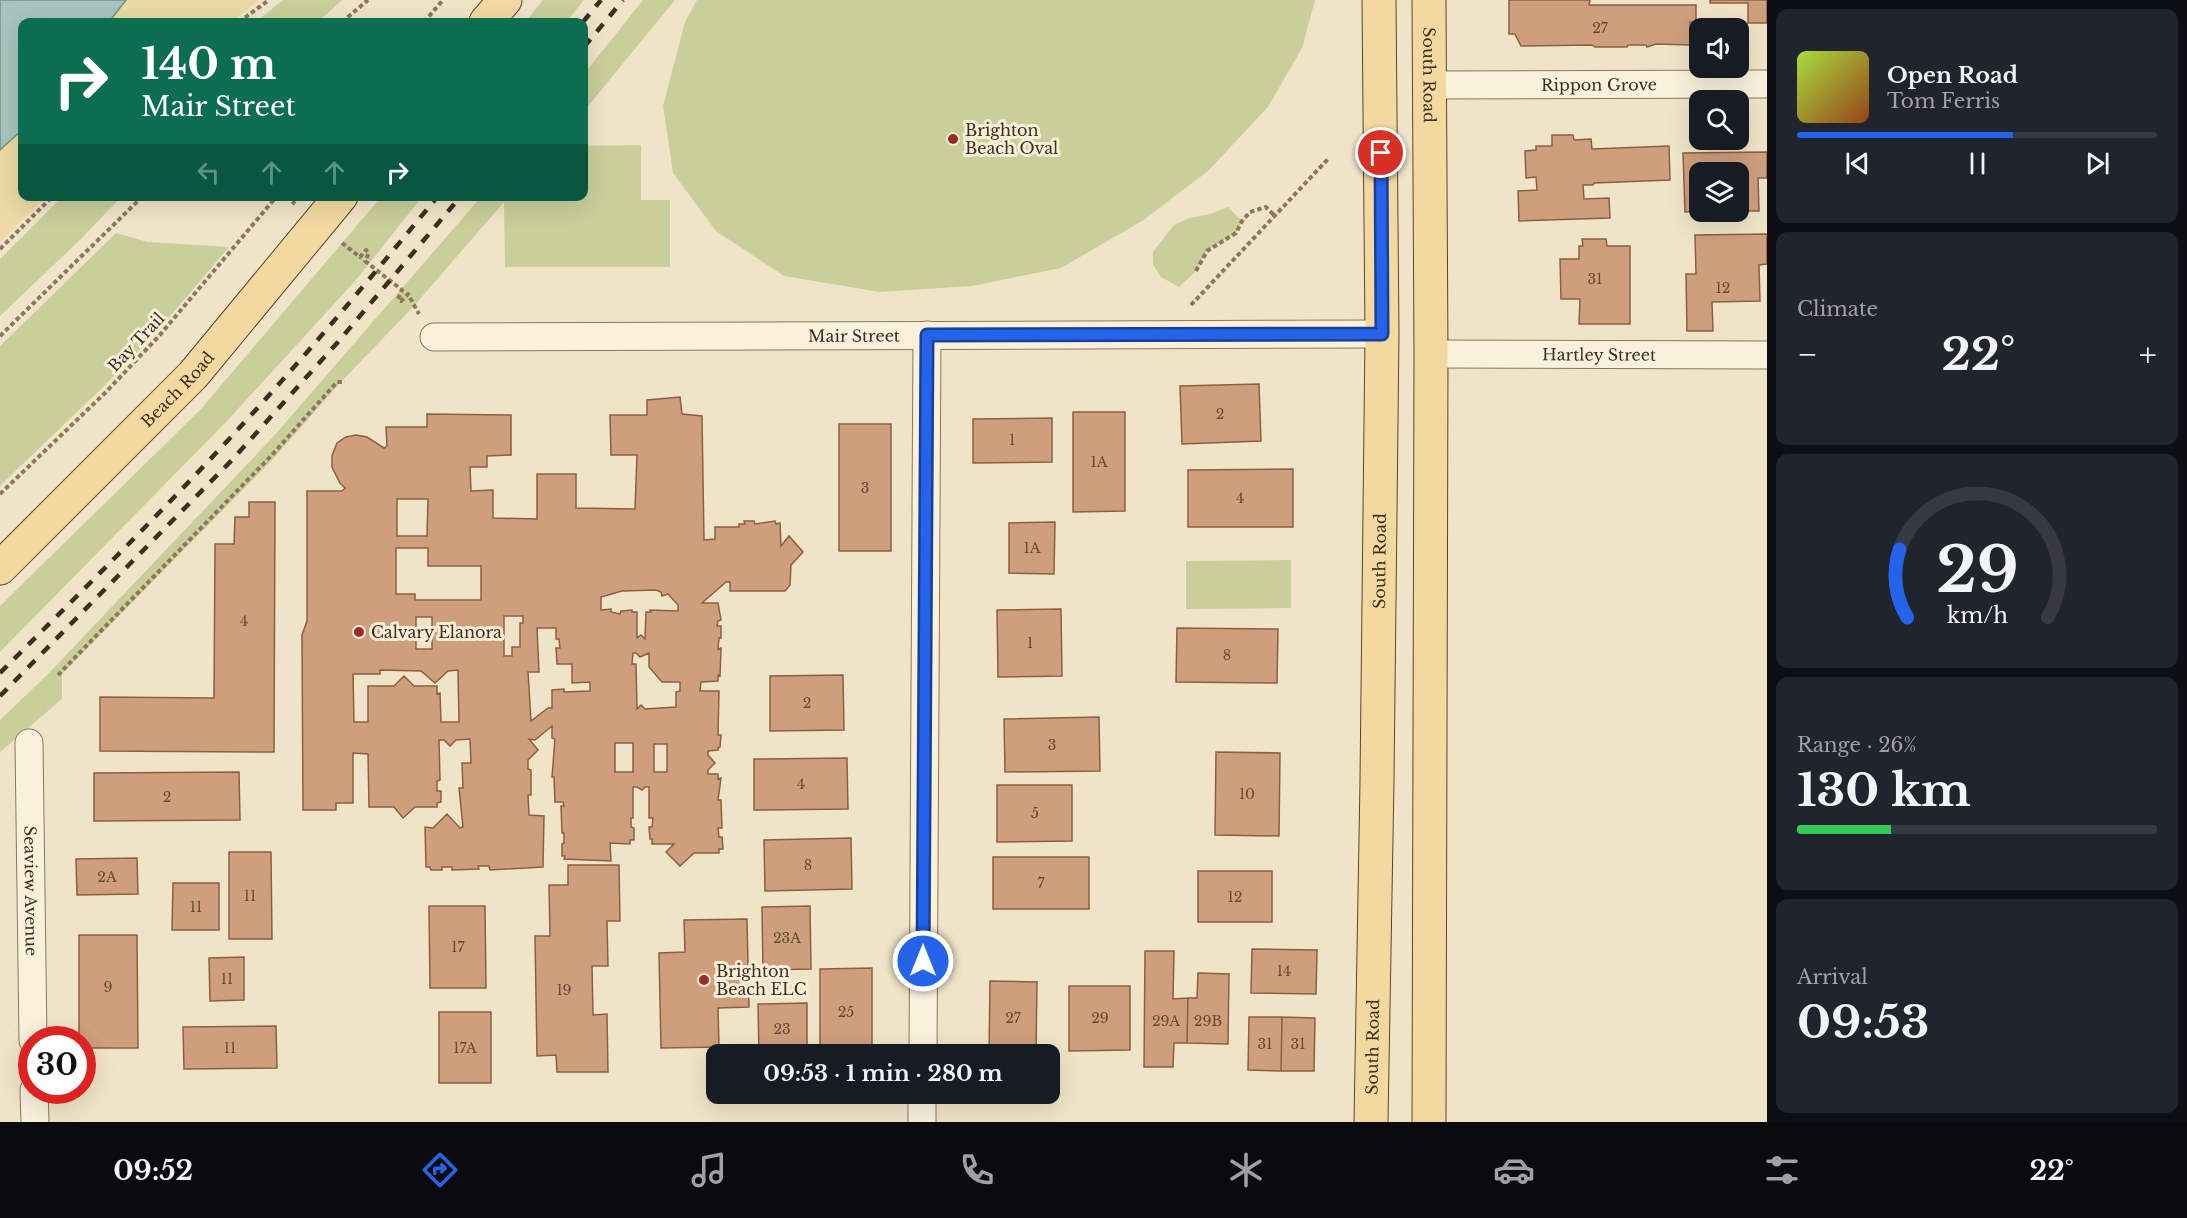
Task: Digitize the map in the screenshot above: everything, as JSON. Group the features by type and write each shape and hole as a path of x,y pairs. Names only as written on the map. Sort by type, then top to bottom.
{"main road":[{"path":"489,18 505,0"},
{"name":"South Road","path":"1371,1122 1382,334 1379,0"},
{"name":"South Road","path":"1429,0 1431,354 1429,1122"},
{"path":"1380,85 1429,85"},
{"name":"Beach Road","path":"0,568 193,375 337,201"}],"street":[{"name":"Rippon Grove","path":"1429,85 1767,84"},
{"name":"Mair Street","path":"434,337 1382,334"},
{"path":"923,1044 927,335"},
{"name":"Hartley Street","path":"1431,354 1767,355"},
{"name":"Seaview Avenue","path":"29,743 33,1026"},
{"path":"34,1104 35,1122"},
{"path":"922,1104 922,1122"}],"path":[{"path":"244,18 269,0"},
{"path":"347,18 368,0"},
{"path":"427,18 443,0"},
{"path":"1190,335 1191,304 1328,159"},
{"path":"0,249 48,201"},
{"path":"0,336 138,201"},
{"name":"Bay Trail","path":"0,494 106,393 159,336 273,201"},
{"path":"293,201 360,257 366,250 369,253 365,261 402,290 398,299 400,302 408,294 412,298 412,304 434,337"},
{"path":"1196,271 1207,251 1236,233 1250,212 1266,207 1275,216"},
{"path":"58,675 272,455 337,382 345,382"}],"green space":[{"path":"283,0 342,0 322,18 261,18"},
{"path":"543,0 584,0 569,18 528,18"},
{"path":"643,0 675,0 588,106 588,69"},
{"name":"Brighton Beach Oval","path":"697,0 1315,0 1302,48 1268,107 1208,171 1142,221 1061,268 972,286 880,292 784,276 716,231 673,173 663,106 685,22"},
{"path":"641,145 641,200 670,200 670,267 505,267 504,202 414,306 339,384 274,458 62,674 62,699 0,752 0,720 47,675 273,437 478,201 588,201 588,146"},
{"path":"58,201 117,201 0,316 0,259"},
{"path":"378,201 419,201 356,280 227,421 0,652 0,606 201,409"},
{"path":"1228,207 1242,221 1236,233 1207,251 1196,271 1179,287 1161,277 1153,265 1153,252 1174,225"},
{"path":"116,233 148,242 229,247 154,335 0,486 0,346"},
{"path":"1291,560 1291,608 1186,609 1186,561"}],"sand":[{"path":"126,0 259,0 236,18 112,18"},
{"path":"18,134 18,201 42,201 0,242 0,150"}],"water":[{"path":"0,0 126,0 112,18 18,18 18,134 0,150"}],"building":[{"path":"1509,0 1590,0 1589,5 1696,5 1696,18 1689,18 1689,45 1521,46 1515,34 1509,34"},
{"path":"1710,0 1767,0 1767,23 1749,23 1748,3 1710,3"},
{"path":"1552,135 1573,135 1574,140 1591,139 1592,149 1669,146 1670,180 1583,185 1584,199 1609,198 1610,218 1519,221 1518,191 1537,190 1536,177 1526,178 1525,151 1536,150 1536,146 1552,146"},
{"path":"1767,152 1767,178 1758,178 1759,211 1749,211 1749,162 1689,162 1689,212 1685,212 1683,153"},
{"path":"1767,234 1767,264 1759,265 1760,301 1712,302 1713,331 1687,331 1686,274 1696,274 1695,235"},
{"path":"1582,239 1606,239 1607,246 1630,246 1630,324 1579,324 1580,299 1561,299 1560,259 1579,259 1579,246 1583,246"},
{"path":"1259,384 1261,441 1182,444 1180,386"},
{"name":"Calvary Elanora","path":"680,397 682,414 702,416 704,540 715,539 715,527 739,527 739,524 745,524 744,521 754,521 755,524 775,521 776,524 780,523 781,546 789,536 803,552 791,565 790,585 785,591 730,591 730,582 726,582 702,603 718,603 721,620 718,621 717,626 721,626 718,649 721,648 720,676 718,675 718,681 701,682 700,691 719,691 720,747 718,750 708,751 708,755 715,763 708,770 708,774 718,774 718,779 721,778 718,800 721,800 722,828 718,828 719,837 722,837 723,849 719,849 719,853 694,853 680,866 666,852 674,844 652,844 652,839 650,839 649,827 652,827 653,818 649,818 649,787 642,790 633,787 631,827 634,828 634,840 630,840 630,844 610,843 611,861 564,859 565,856 562,856 564,833 562,833 561,806 564,806 563,802 555,802 554,777 552,777 555,739 552,738 552,726 535,740 529,739 538,750 528,760 528,769 531,770 531,795 528,795 529,815 544,816 543,867 490,870 489,866 478,866 479,869 452,870 452,867 442,867 442,870 431,870 430,867 426,867 425,827 433,828 447,814 460,828 463,827 459,788 463,788 462,763 471,763 470,739 456,740 450,746 444,740 439,740 440,780 437,781 437,791 441,791 441,802 437,803 437,807 415,807 403,818 394,807 369,807 368,754 353,753 353,803 336,803 336,810 303,810 302,635 307,621 307,491 342,491 345,488 332,467 332,456 337,443 346,437 356,435 367,437 384,448 387,446 386,427 427,427 427,414 511,415 511,455 487,456 487,467 470,467 471,491 493,490 493,518 537,519 537,474 576,474 576,508 635,509 637,455 611,455 610,415 647,415 647,400","holes":["397,499 428,499 427,536 397,536","396,548 428,548 428,566 481,566 481,600 415,600 415,594 396,594","656,590 661,592 662,596 668,594 678,605 678,611 650,610 651,612 646,612 645,639 641,635 637,638 637,612 621,611 620,614 611,612 611,609 601,610 601,597 622,591","504,616 523,616 523,623 520,623 520,647 512,647 512,656 504,656","416,617 432,617 432,649 416,649","537,628 556,628 556,639 559,639 560,648 556,648 557,664 572,664 572,683 590,682 590,691 552,690 552,708 548,708 531,721 528,672 539,672","633,653 640,657 649,653 649,667 662,682 680,682 680,691 676,692 676,707 645,709 641,705 637,709 636,664 632,664","380,670 421,671 435,683 448,671 458,670 459,722 441,722 440,693 437,694 437,686 414,686 404,676 394,686 368,686 368,722 354,722 353,674 380,674","615,743 633,743 633,772 615,772","654,744 667,744 667,772 654,772"]},
{"path":"1073,412 1125,412 1125,511 1073,512"},
{"path":"1052,418 1052,462 973,463 973,419"},
{"path":"839,424 891,424 891,551 839,551"},
{"path":"1293,469 1293,527 1188,527 1188,470"},
{"path":"249,502 275,502 274,752 100,751 100,697 214,698 215,544 234,544 235,517 249,517"},
{"path":"1055,522 1054,574 1009,573 1009,523"},
{"path":"1061,609 1062,676 998,677 997,610"},
{"path":"1177,628 1278,629 1277,683 1176,682"},
{"path":"843,675 844,730 770,731 770,676"},
{"path":"1099,717 1100,771 1005,772 1004,719"},
{"path":"1216,752 1280,753 1279,836 1215,835"},
{"path":"847,758 848,809 754,810 754,759"},
{"path":"239,772 240,820 94,821 94,773"},
{"path":"997,785 1072,785 1072,841 997,842"},
{"path":"851,838 852,889 765,891 764,840"},
{"path":"229,852 271,852 272,939 229,939"},
{"path":"993,857 1089,857 1089,909 993,909"},
{"path":"137,858 138,894 77,895 76,859"},
{"path":"568,865 619,865 620,921 607,921 608,966 592,966 593,1015 607,1014 608,1072 557,1072 556,1055 537,1056 535,936 550,936 549,885 568,885"},
{"path":"1198,871 1272,871 1272,922 1198,922"},
{"path":"173,883 219,883 219,930 172,930"},
{"path":"429,906 485,906 486,988 430,988"},
{"path":"810,906 811,969 763,970 762,907"},
{"name":"Brighton Beach ELC","path":"747,919 749,1007 718,1008 719,1044 706,1044 706,1047 661,1048 659,953 685,952 684,920"},
{"path":"79,935 137,935 138,1048 96,1048 96,1026 79,1026"},
{"path":"1252,949 1317,950 1316,994 1251,993"},
{"path":"1145,951 1174,951 1173,999 1188,998 1187,1043 1174,1043 1173,1067 1144,1067"},
{"path":"244,957 244,1000 210,1001 209,958"},
{"path":"872,968 872,1044 820,1044 820,969"},
{"path":"1198,973 1229,974 1228,1044 1187,1043 1188,998 1197,998"},
{"path":"990,981 1037,982 1036,1044 989,1044"},
{"path":"1069,986 1130,986 1130,1050 1069,1051"},
{"path":"807,1003 807,1044 759,1044 758,1004"},
{"path":"439,1012 491,1012 491,1083 439,1083"},
{"path":"1249,1017 1282,1017 1281,1071 1248,1070"},
{"path":"1282,1017 1315,1018 1314,1071 1281,1071"},
{"path":"276,1026 277,1068 184,1069 183,1027"}],"railway":[{"path":"586,18 601,0"},
{"path":"588,42 623,0"},
{"path":"0,673 153,519 242,425 342,312 434,201"},
{"path":"0,696 232,460 338,342 457,201"}],"place":[{"name":"Brighton Beach Oval","path":"953,139"},
{"name":"Calvary Elanora","path":"359,632"},
{"name":"Brighton Beach ELC","path":"704,980"}],"route":[{"path":"923,961 927,335 1382,334 1381,153"}]}
